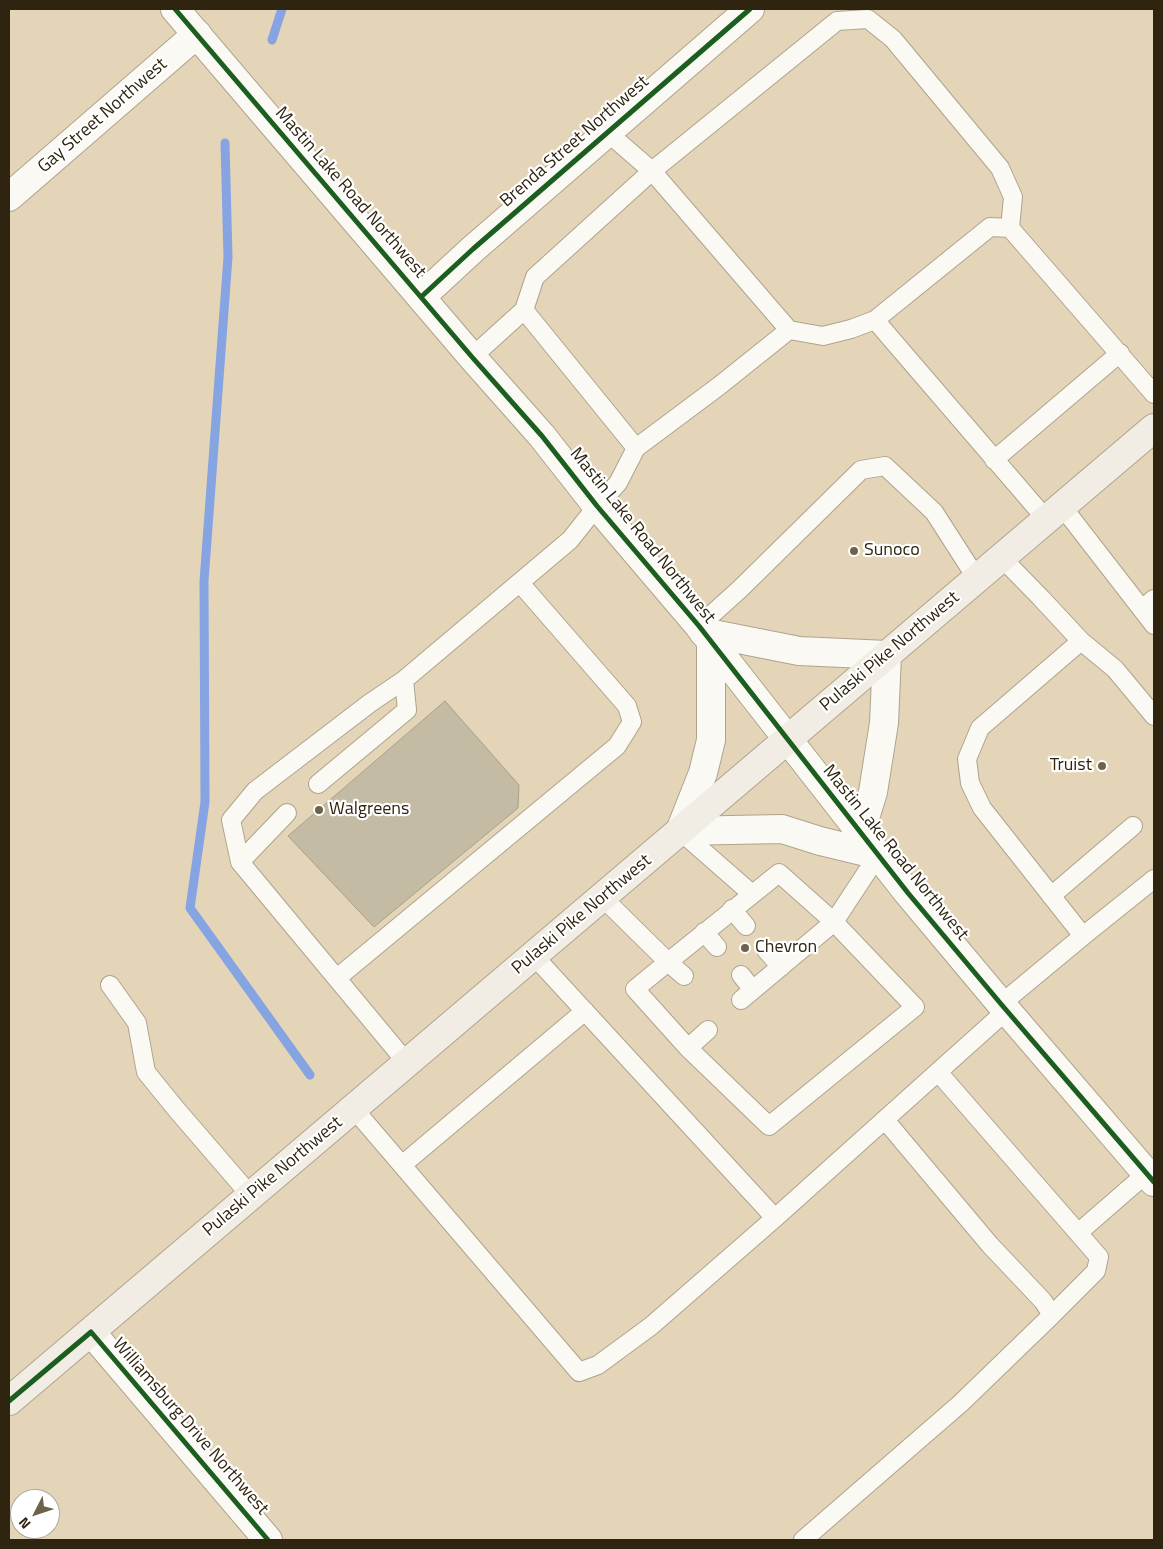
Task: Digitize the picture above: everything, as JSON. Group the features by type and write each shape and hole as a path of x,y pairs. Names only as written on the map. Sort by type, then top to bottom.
{"main road":[{"name":"Pulaski Pike Northwest","path":"9,1402 1154,428"}],"street":[{"name":"Mastin Lake Road Northwest","path":"175,9 472,357 542,436 597,506 704,634 860,834 1004,1007 1151,1178"},
{"name":"Brenda Street Northwest","path":"421,297 473,249 750,9"},
{"name":"Gay Street Northwest","path":"9,197 197,34"},
{"path":"860,834 873,792 884,723 887,655 799,650 704,634 711,740 702,773 680,831 782,829 820,841 878,855"},
{"name":"Williamsburg Drive Northwest","path":"90,1332 268,1540"}],"lane":[{"path":"472,357 524,310 535,277 652,171 837,20 868,19 893,39 1000,168 1013,197 1010,228"},
{"path":"607,132 652,171 789,330 823,336 851,329 875,320 990,227 1010,228 1154,394"},
{"path":"524,310 636,448"},
{"path":"875,320 994,460 1054,512 1148,604 1154,625"},
{"path":"407,1063 240,862 231,820 255,792 370,703 404,680 570,540 618,483 636,448 789,330"},
{"path":"994,460 1120,353"},
{"path":"704,634 740,589 861,470 885,466 934,512 977,578"},
{"path":"1002,558 1081,641 1115,669 1154,716"},
{"path":"337,978 617,746 632,722 627,706 520,583"},
{"path":"1081,641 980,728 967,759 970,783 982,808 1083,936"},
{"path":"318,784 407,710 404,680"},
{"path":"240,862 287,813"},
{"path":"1051,896 1133,826"},
{"path":"680,831 752,894"},
{"path":"741,975 747,995 834,922 878,855"},
{"path":"779,873 834,922 915,1007 770,1126 688,1048 635,989 752,894 779,873"},
{"path":"354,1109 579,1372 598,1366 651,1326 885,1120 938,1072 1004,1007 1083,936 1154,880"},
{"path":"602,897 684,976"},
{"path":"732,909 746,926"},
{"path":"704,932 717,947"},
{"path":"766,950 781,967"},
{"path":"534,956 775,1218"},
{"path":"110,985 137,1023 146,1072 176,1110 251,1196"},
{"path":"402,1165 585,1011"},
{"path":"688,1048 708,1030"},
{"path":"804,1540 961,1403 1096,1271 1099,1257 938,1072"},
{"path":"885,1120 990,1245 1043,1301 1052,1315"},
{"path":"1078,1233 1151,1178"}],"building":[{"name":"Walgreens","path":"445,701 519,785 518,808 374,927 288,836"}],"waterway":[{"path":"272,40 282,9"},
{"path":"225,143 228,257 204,581 205,802 190,908 310,1075"}],"cycle path":[{"path":"175,9 472,357 542,436 597,506 699,626 908,893 1154,1182"},
{"path":"421,297 473,249 750,9"},
{"path":"9,1401 91,1332 268,1540"}],"place":[{"name":"Sunoco","path":"854,551"},
{"name":"Truist","path":"1102,766"},
{"name":"Walgreens","path":"319,810"},
{"name":"Chevron","path":"745,948"}]}
